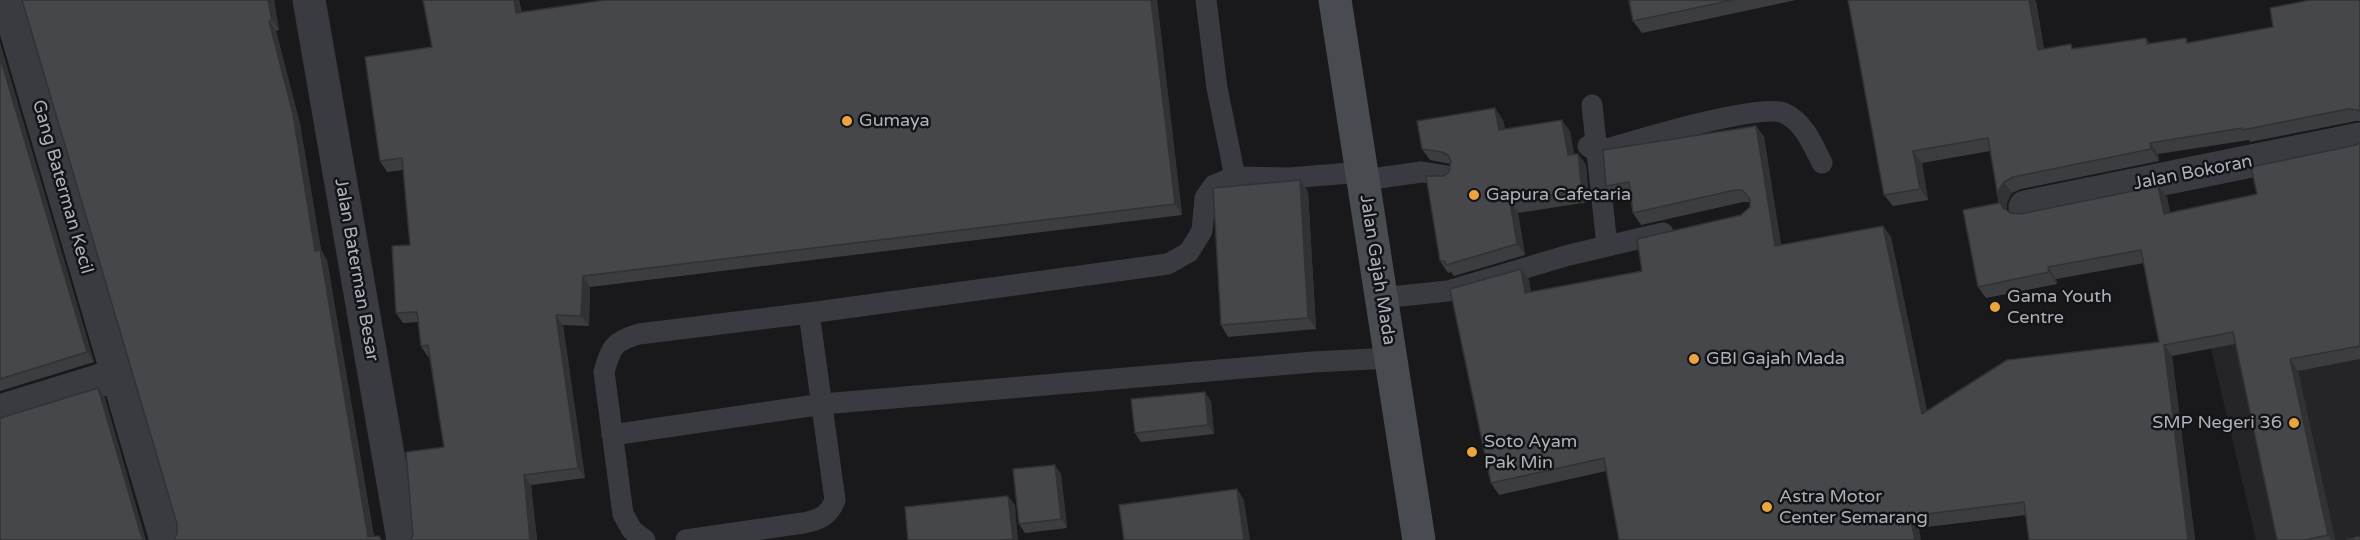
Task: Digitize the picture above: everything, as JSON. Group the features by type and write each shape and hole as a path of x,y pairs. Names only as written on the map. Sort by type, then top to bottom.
{"main road":[{"name":"Jalan Gajah Mada","path":"1335,0 1419,540"}],"street":[{"name":"Gang Baterman Kecil","path":"7,0 166,540"},
{"name":"Jalan Baterman Besar","path":"309,0 403,540"},
{"name":"Jalan Bokoran","path":"2025,207 2360,139"},
{"path":"0,411 117,375"}],"lane":[{"path":"1206,0 1217,88 1235,177"},
{"path":"1592,105 1592,149 1607,246"},
{"path":"1592,149 1765,110 1783,112 1797,122 1822,163"},
{"path":"645,540 632,530 623,514 604,372 610,352 621,339 639,334 1168,264 1189,252 1194,245 1202,231 1205,198 1214,185 1235,177 1289,178 1422,172 1447,176"},
{"path":"1381,298 1448,291 1569,255 1677,230"},
{"path":"686,540 819,520 831,511 835,500 823,404 808,313"},
{"path":"612,435 823,404 1313,362 1390,358"}],"shaded area":[{"name":"SMP Negeri 36","path":"2360,277 2360,540 2256,540 2201,306"}],"building":[{"path":"22,0 268,0 272,20 269,21 293,114 315,251 320,250 368,537 379,536 381,540 174,540 177,524"},
{"name":"Gumaya","path":"423,0 514,0 516,13 605,0 1151,0 1175,204 583,276 581,316 556,315 578,468 524,475 530,540 410,540 413,536 406,452 444,447 428,345 421,346 417,312 396,313 392,246 410,245 402,158 380,161 365,57 432,47"},
{"path":"1629,0 1733,0 1633,21"},
{"path":"1848,0 2029,0 2038,50 2071,44 2072,49 2146,38 2147,44 2186,38 2187,43 2273,27 2270,8 2310,0 2360,0 2360,111 2348,109 2242,130 2242,128 2150,143 2151,149 2013,177 2004,182 1999,190 1999,200 2003,208 2011,213 2020,214 2158,186 2164,214 2257,194 2251,167 2360,143 2360,346 2290,359 2328,535 2305,540 2277,540 2233,332 2164,345 2188,540 2029,540 2024,502 1910,516 1915,540 1619,540 1604,458 1491,483 1450,289 1521,269 1525,293 1642,271 1637,239 1741,215 1750,207 1750,199 1742,190 1735,190 1633,213 1629,182 1606,186 1603,150 1756,126 1775,246 1883,226 1922,414 2007,360 2159,342 2141,250 2048,267 2049,272 1978,287 1963,210 1999,203 1988,138 1913,151 1920,189 1884,195"},
{"path":"0,57 87,352 0,379"},
{"path":"1495,108 1499,130 1562,120 1568,155 1578,154 1582,190 1510,202 1517,244 1446,265 1445,261 1440,261 1426,176 1444,176 1449,172 1451,161 1448,155 1442,152 1422,149 1417,121"},
{"path":"1300,180 1308,318 1221,325 1213,188"},
{"path":"98,388 144,540 0,540 0,418"},
{"path":"1205,392 1208,425 1135,433 1131,399"},
{"path":"1055,465 1061,519 1019,524 1013,469"},
{"path":"1237,489 1244,540 1124,540 1119,505"},
{"path":"1008,496 1013,539 908,540 905,507"},
{"path":"2360,536 2360,540 2346,540"}],"place":[{"name":"Gumaya","path":"847,121"},
{"name":"Gapura Cafetaria","path":"1474,195"},
{"name":"Gama Youth Centre","path":"1995,307"},
{"name":"GBI Gajah Mada","path":"1694,359"},
{"name":"SMP Negeri 36","path":"2294,423"},
{"name":"Soto Ayam Pak Min","path":"1472,452"},
{"name":"Astra Motor Center Semarang","path":"1767,507"}]}
